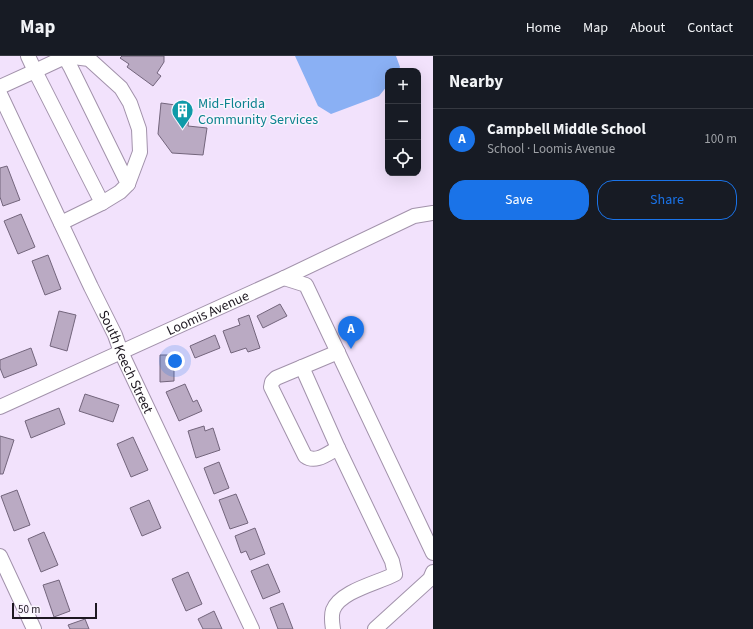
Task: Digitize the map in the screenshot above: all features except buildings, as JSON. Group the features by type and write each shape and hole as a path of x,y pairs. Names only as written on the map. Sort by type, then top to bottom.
{"street":[{"path":"28,56 102,203"},
{"path":"65,56 128,184"},
{"path":"0,87 65,56 89,59 121,88 130,103 139,129 140,152 128,184 120,192 102,203 60,223"},
{"name":"South Keech Street","path":"0,94 252,629"},
{"name":"Loomis Avenue","path":"0,408 284,278 414,216 433,213"},
{"path":"284,278 306,285 433,553"},
{"path":"338,352 276,378 272,382 271,386 305,456 309,460 315,460 338,448"},
{"path":"302,367 395,570 394,574 353,592 336,605 333,610 332,617 333,629"},
{"path":"0,556 34,629"},
{"path":"375,629 430,579 433,572"}],"water":[{"path":"295,56 396,56 400,67 385,68 385,89 379,96 331,114 318,106"}],"place":[{"name":"Mid-Florida Community Services","path":"182,130"},
{"name":"Campbell Middle School","path":"351,349"}]}
